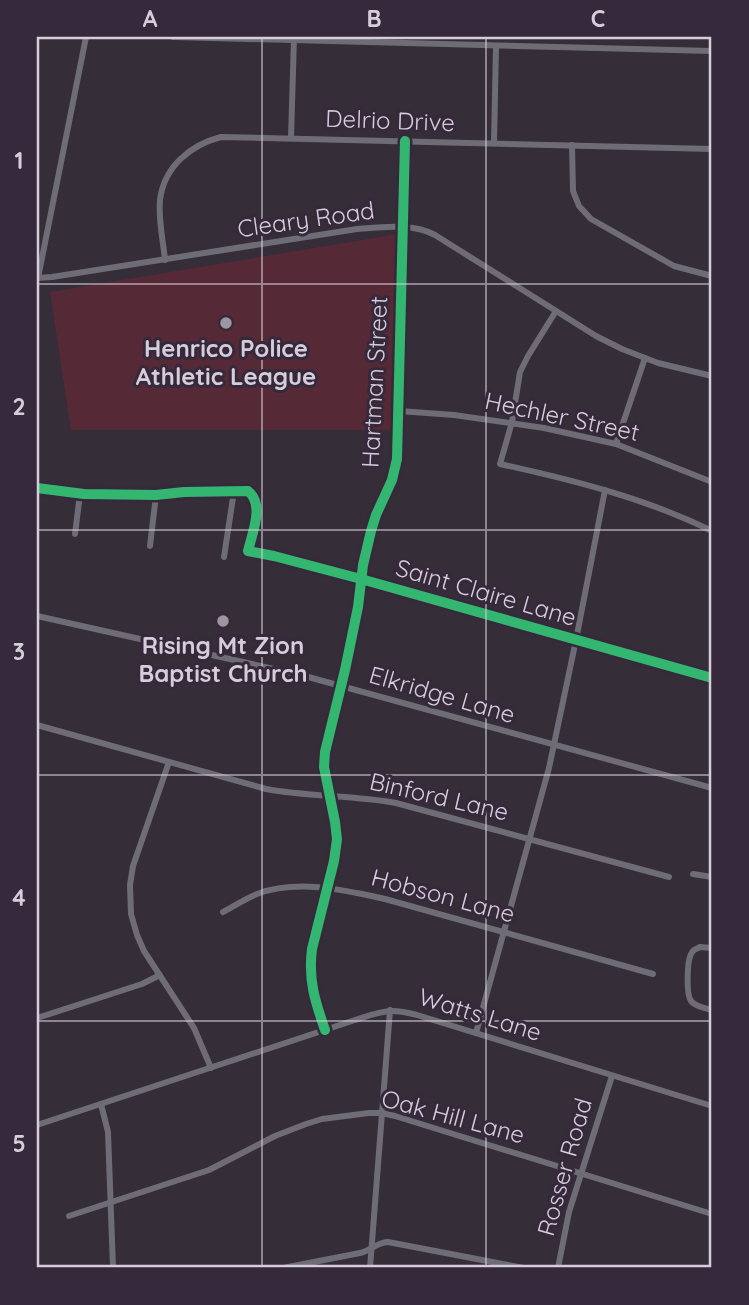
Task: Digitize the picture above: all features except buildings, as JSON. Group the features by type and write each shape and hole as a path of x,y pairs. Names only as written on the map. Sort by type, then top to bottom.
{"street":[{"path":"37,278 86,37"},
{"path":"173,37 294,38 712,51"},
{"path":"290,138 294,38"},
{"path":"494,143 496,46"},
{"name":"Delrio Drive","path":"165,260 160,213 161,192 170,171 183,156 201,143 220,137 712,149"},
{"name":"Hartman Street","path":"325,1030 311,985 310,962 337,839 324,761 358,607 365,555 376,515 397,459 405,141"},
{"path":"572,145 573,191 579,206 591,219 674,267 712,276"},
{"name":"Cleary Road","path":"37,278 357,229 413,228 428,231 596,336 645,358 712,376"},
{"path":"556,311 520,372 512,422 500,464 605,490 712,531"},
{"path":"616,444 645,358"},
{"name":"Hechler Street","path":"399,411 512,422 616,444 712,482"},
{"path":"37,488 80,494 156,495 234,491 224,557"},
{"path":"476,1033 555,745 605,490"},
{"name":"Saint Claire Lane","path":"234,491 248,491 256,503 257,512 248,551 361,579 712,678"},
{"path":"75,534 80,494"},
{"path":"150,546 156,495"},
{"name":"Elkridge Lane","path":"37,616 272,668 712,788"},
{"name":"Binford Lane","path":"37,725 266,789 396,803 669,877"},
{"path":"169,762 137,854 130,886 131,914 136,935 144,951 194,1028 211,1068"},
{"path":"693,874 712,877"},
{"name":"Hobson Lane","path":"223,912 251,897 276,889 299,887 347,891 385,899 653,974"},
{"path":"712,948 700,947 692,953 689,960 688,992 694,1004 712,1010"},
{"path":"37,1018 142,984 160,975"},
{"path":"370,1268 390,1010"},
{"name":"Watts Lane","path":"37,1125 390,1010 417,1015 712,1106"},
{"name":"Rosser Road","path":"558,1268 569,1212 612,1076"},
{"path":"101,1104 108,1132 113,1268"},
{"name":"Oak Hill Lane","path":"69,1216 209,1170 275,1136 306,1124 352,1114 382,1113 712,1214"},
{"path":"283,1268 360,1253 379,1243 388,1242 524,1268"}],"shaded area":[{"name":"Henrico Police Athletic League","path":"398,234 394,430 71,430 50,292"}],"cycle path":[{"path":"325,1030 315,1000 311,971 312,949 337,839 324,767 325,752 345,670 371,531 392,480 397,459 405,141"},
{"path":"37,488 84,494 156,495 248,491 257,511 248,551 361,579 712,678"}],"place":[{"name":"Henrico Police Athletic League","path":"226,323"},
{"name":"Rising Mt Zion Baptist Church","path":"223,621"}]}
